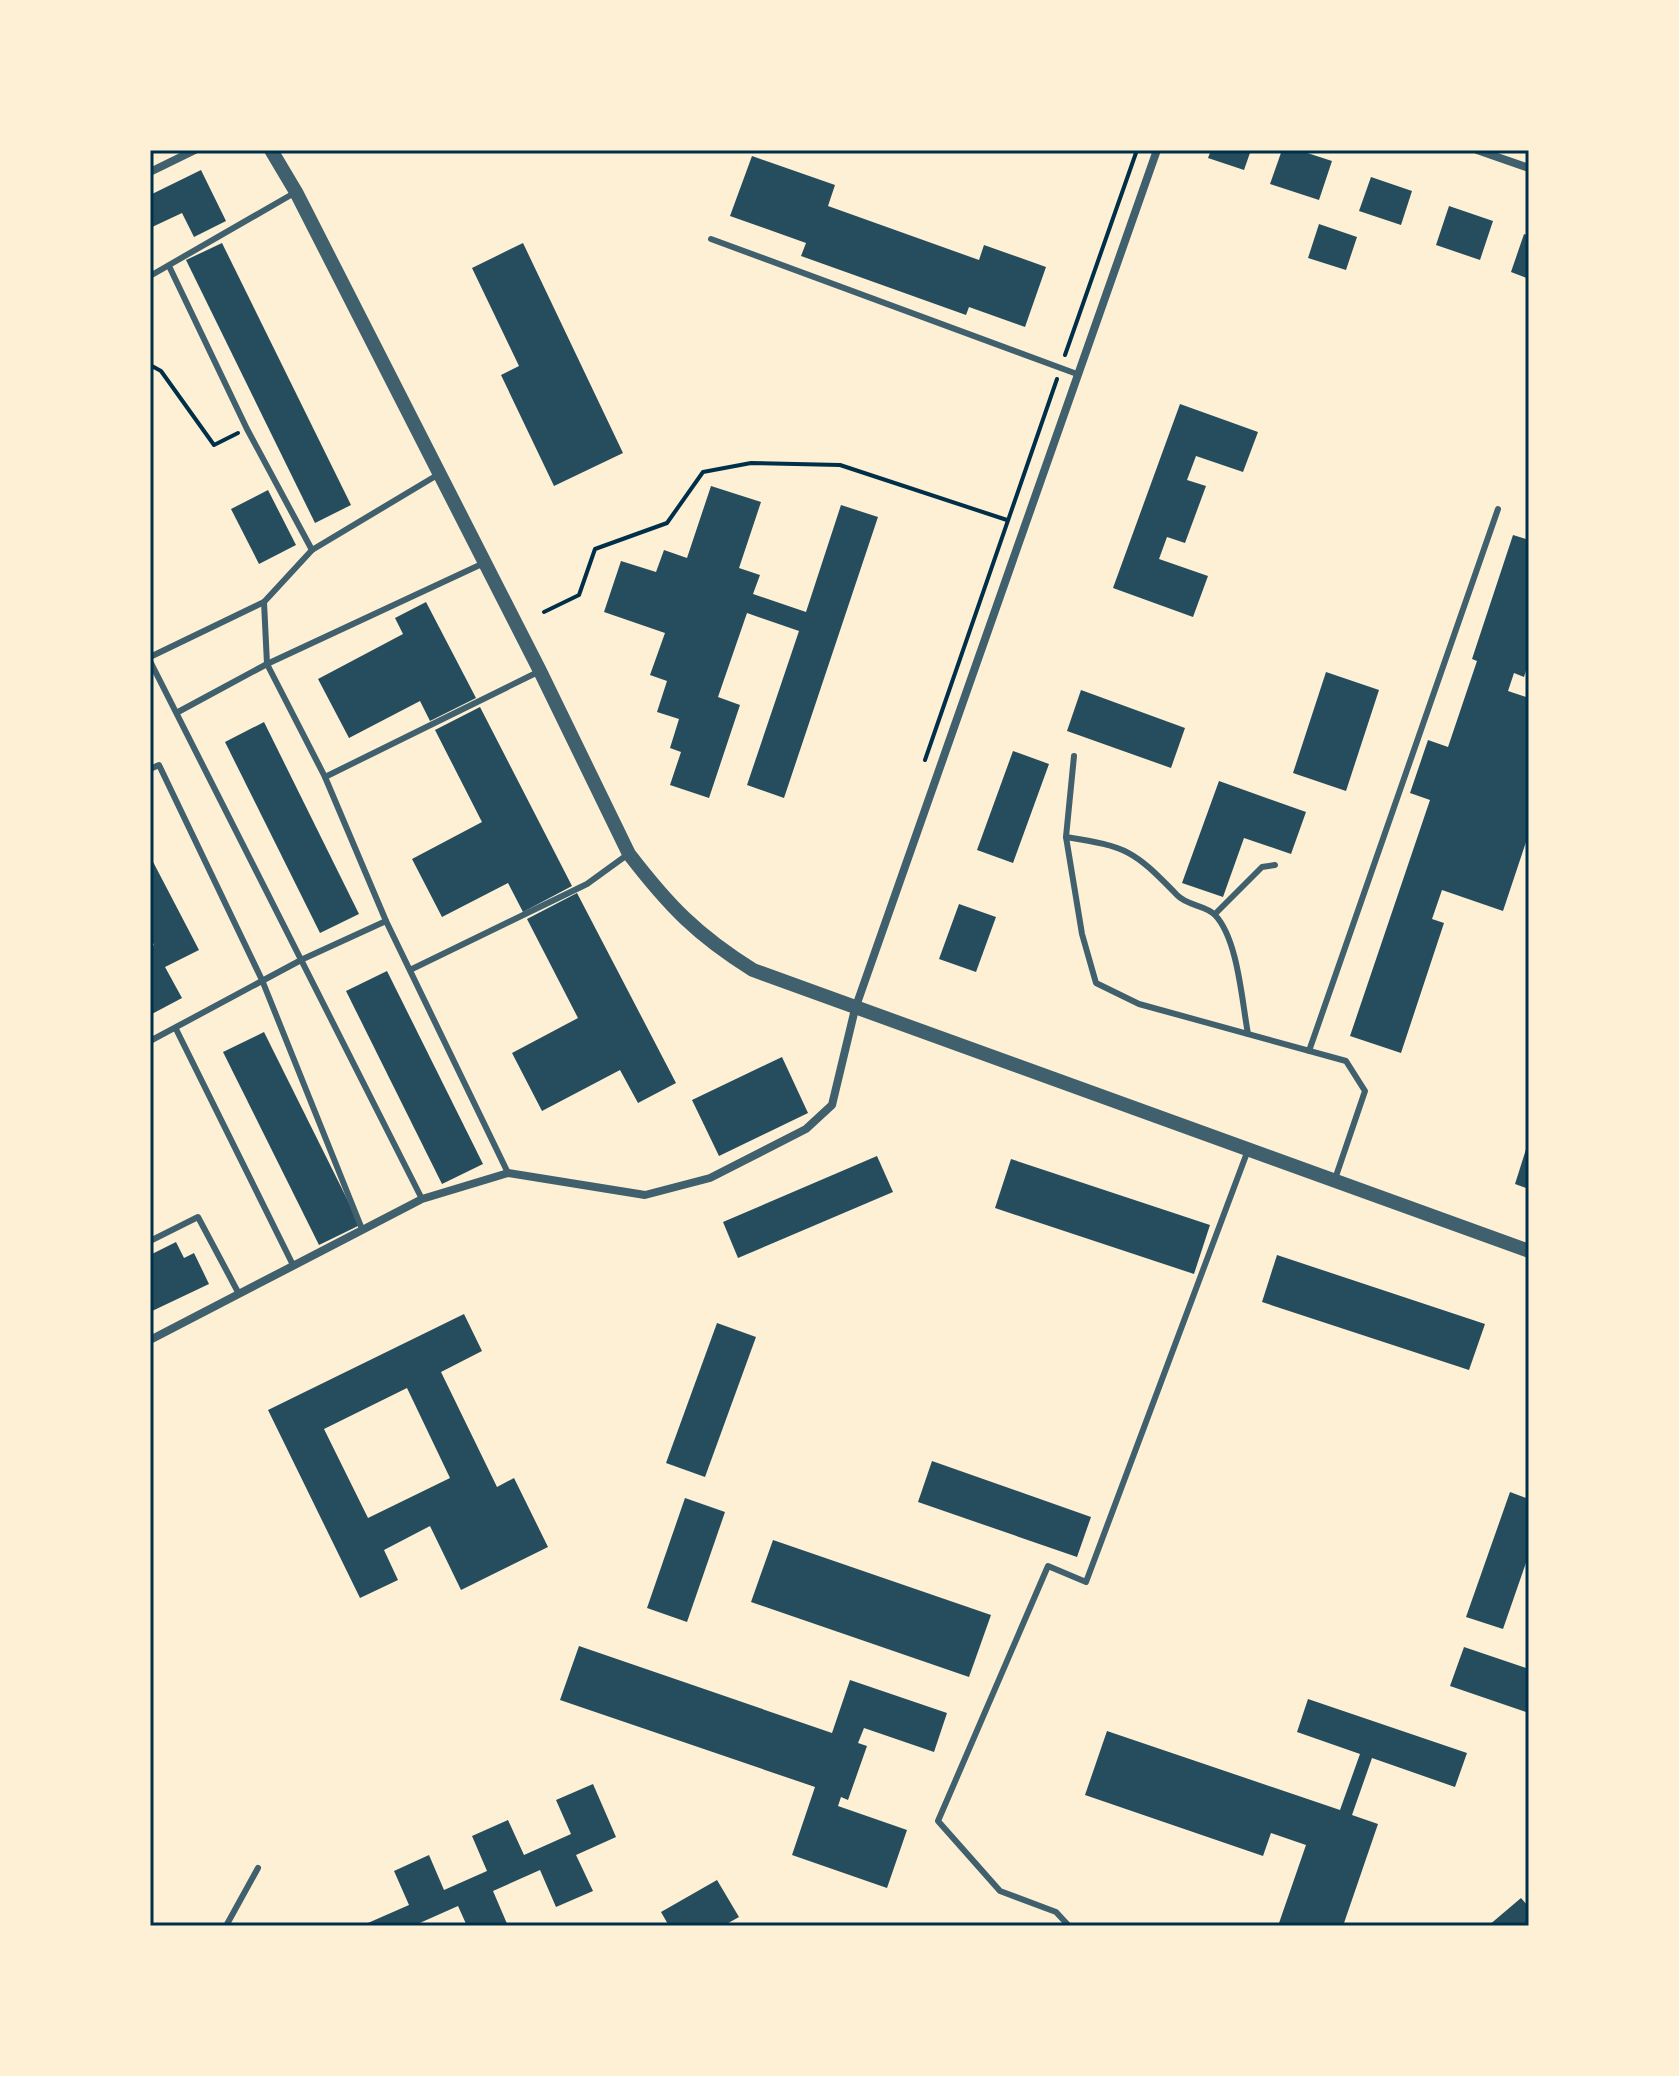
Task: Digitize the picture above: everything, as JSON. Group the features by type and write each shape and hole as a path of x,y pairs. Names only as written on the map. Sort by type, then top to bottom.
{"street":[{"path":"150,172 195,150"},
{"path":"271,150 296,192 440,473 629,854 666,902 706,941 753,970 855,1009 1249,1147 1529,1251"},
{"path":"279,150 296,192"},
{"path":"150,1340 422,1199 508,1173 645,1195 710,1178 806,1129 832,1105 855,1009 1157,150"},
{"path":"1477,150 1529,168"}],"lane":[{"path":"150,276 169,266 182,254 296,192"},
{"path":"711,239 1059,371 1077,374"},
{"path":"169,266 247,429 312,550"},
{"path":"422,1199 150,659 264,602 312,550 440,473"},
{"path":"1309,1051 1498,509"},
{"path":"178,712 267,664 484,563"},
{"path":"264,602 267,664 325,777 386,921 412,969 508,1173"},
{"path":"325,777 540,671"},
{"path":"1074,756 1066,837 1082,934 1096,983 1139,1004 1346,1061 1365,1091 1335,1179"},
{"path":"150,769 159,765 262,980 362,1229"},
{"path":"1066,837 1118,845 1154,869 1180,899 1215,914 1232,948 1248,1034"},
{"path":"412,969 587,884 629,854"},
{"path":"1215,914 1262,867 1275,865"},
{"path":"150,1041 303,959 386,921"},
{"path":"176,1029 293,1265"},
{"path":"1069,1926 1056,1912 1000,1891 938,1821 1048,1566 1086,1582 1249,1147"},
{"path":"150,1241 198,1217 239,1294"},
{"path":"226,1926 258,1868"}],"path":[{"path":"921,771 1137,150"},
{"path":"150,365 161,371 214,445 247,429"},
{"path":"544,612 579,595 595,549 667,523 703,472 751,463 840,465 1007,520"}],"building":[{"path":"1211,150 1251,150 1244,170 1208,158"},
{"path":"1282,150 1298,150 1332,161 1319,200 1270,184"},
{"path":"752,156 835,185 828,206 979,260 984,245 1046,267 1025,327 969,307 966,315 801,256 806,243 730,216"},
{"path":"201,170 226,221 194,237 182,213 150,228 150,195"},
{"path":"1371,177 1412,191 1401,225 1359,211"},
{"path":"1449,206 1493,221 1480,260 1436,245"},
{"path":"1319,224 1357,237 1346,270 1308,258"},
{"path":"1524,234 1529,236 1529,279 1511,272"},
{"path":"222,243 351,505 315,523 186,260"},
{"path":"523,243 623,453 554,486 501,375 519,366 472,268"},
{"path":"1180,404 1258,432 1243,472 1196,456 1187,480 1206,486 1185,543 1167,537 1159,559 1208,576 1193,617 1113,588"},
{"path":"711,486 761,502 739,568 760,575 753,594 806,612 841,505 878,517 784,798 747,785 799,631 747,613 718,697 740,705 709,798 670,785 681,752 670,748 679,719 657,712 667,681 650,675 665,633 604,612 621,561 656,572 664,550 687,558"},
{"path":"268,490 296,545 259,564 231,509"},
{"path":"1513,535 1529,540 1529,661 1524,677 1514,673 1508,691 1529,698 1529,833 1503,911 1442,890 1432,919 1444,923 1401,1053 1350,1036 1430,800 1410,793 1428,740 1448,747 1477,661 1472,659"},
{"path":"426,602 476,698 430,721 420,701 349,738 318,679 403,634 395,618"},
{"path":"1326,672 1379,690 1346,791 1293,773"},
{"path":"1081,690 1185,728 1171,768 1067,731"},
{"path":"480,707 572,886 523,912 508,883 442,917 412,859 482,822 435,730"},
{"path":"264,722 359,914 320,933 225,742"},
{"path":"1013,751 1049,764 1013,863 977,850"},
{"path":"1219,781 1306,812 1291,854 1244,838 1223,897 1182,883"},
{"path":"150,856 199,950 165,967 182,998 150,1015 150,948 154,945 150,937"},
{"path":"577,893 676,1083 638,1103 620,1070 542,1111 512,1053 578,1018 527,919"},
{"path":"959,904 996,917 976,972 939,959"},
{"path":"387,971 483,1164 442,1184 346,991"},
{"path":"264,1032 360,1225 319,1245 223,1052"},
{"path":"782,1057 808,1113 719,1156 692,1100"},
{"path":"1529,1143 1529,1189 1515,1184"},
{"path":"877,1156 893,1192 738,1258 723,1222"},
{"path":"1011,1159 1210,1225 1194,1274 995,1208"},
{"path":"176,1242 184,1258 194,1253 209,1284 150,1312 150,1255"},
{"path":"1277,1255 1485,1324 1469,1370 1262,1302"},
{"path":"464,1314 482,1351 441,1372 497,1487 514,1478 548,1547 461,1590 430,1526 384,1550 398,1580 360,1598 268,1410","holes":["407,1388 450,1478 368,1518 324,1429"]},
{"path":"717,1323 756,1337 705,1477 666,1463"},
{"path":"932,1461 1091,1517 1077,1557 918,1502"},
{"path":"1510,1492 1529,1499 1529,1554 1503,1629 1466,1617"},
{"path":"685,1498 725,1512 687,1622 647,1608"},
{"path":"773,1540 991,1615 969,1677 751,1602"},
{"path":"579,1646 832,1733 850,1680 947,1713 934,1752 864,1728 858,1743 867,1746 848,1800 841,1797 838,1806 907,1830 887,1888 792,1855 815,1787 560,1700"},
{"path":"1464,1647 1529,1669 1529,1713 1450,1686"},
{"path":"1308,1699 1467,1753 1455,1787 1372,1758 1352,1815 1378,1824 1343,1926 1278,1926 1306,1845 1271,1833 1263,1856 1085,1795 1107,1731 1340,1810 1360,1754 1297,1732"},
{"path":"593,1784 616,1837 576,1855 593,1891 556,1907 540,1870 493,1891 508,1926 467,1926 458,1906 413,1926 361,1926 409,1905 394,1871 429,1855 444,1890 487,1871 472,1836 508,1820 524,1855 571,1834 556,1800"},
{"path":"717,1880 739,1917 723,1926 669,1926 661,1912"},
{"path":"1521,1898 1529,1907 1529,1926 1488,1926"}]}
